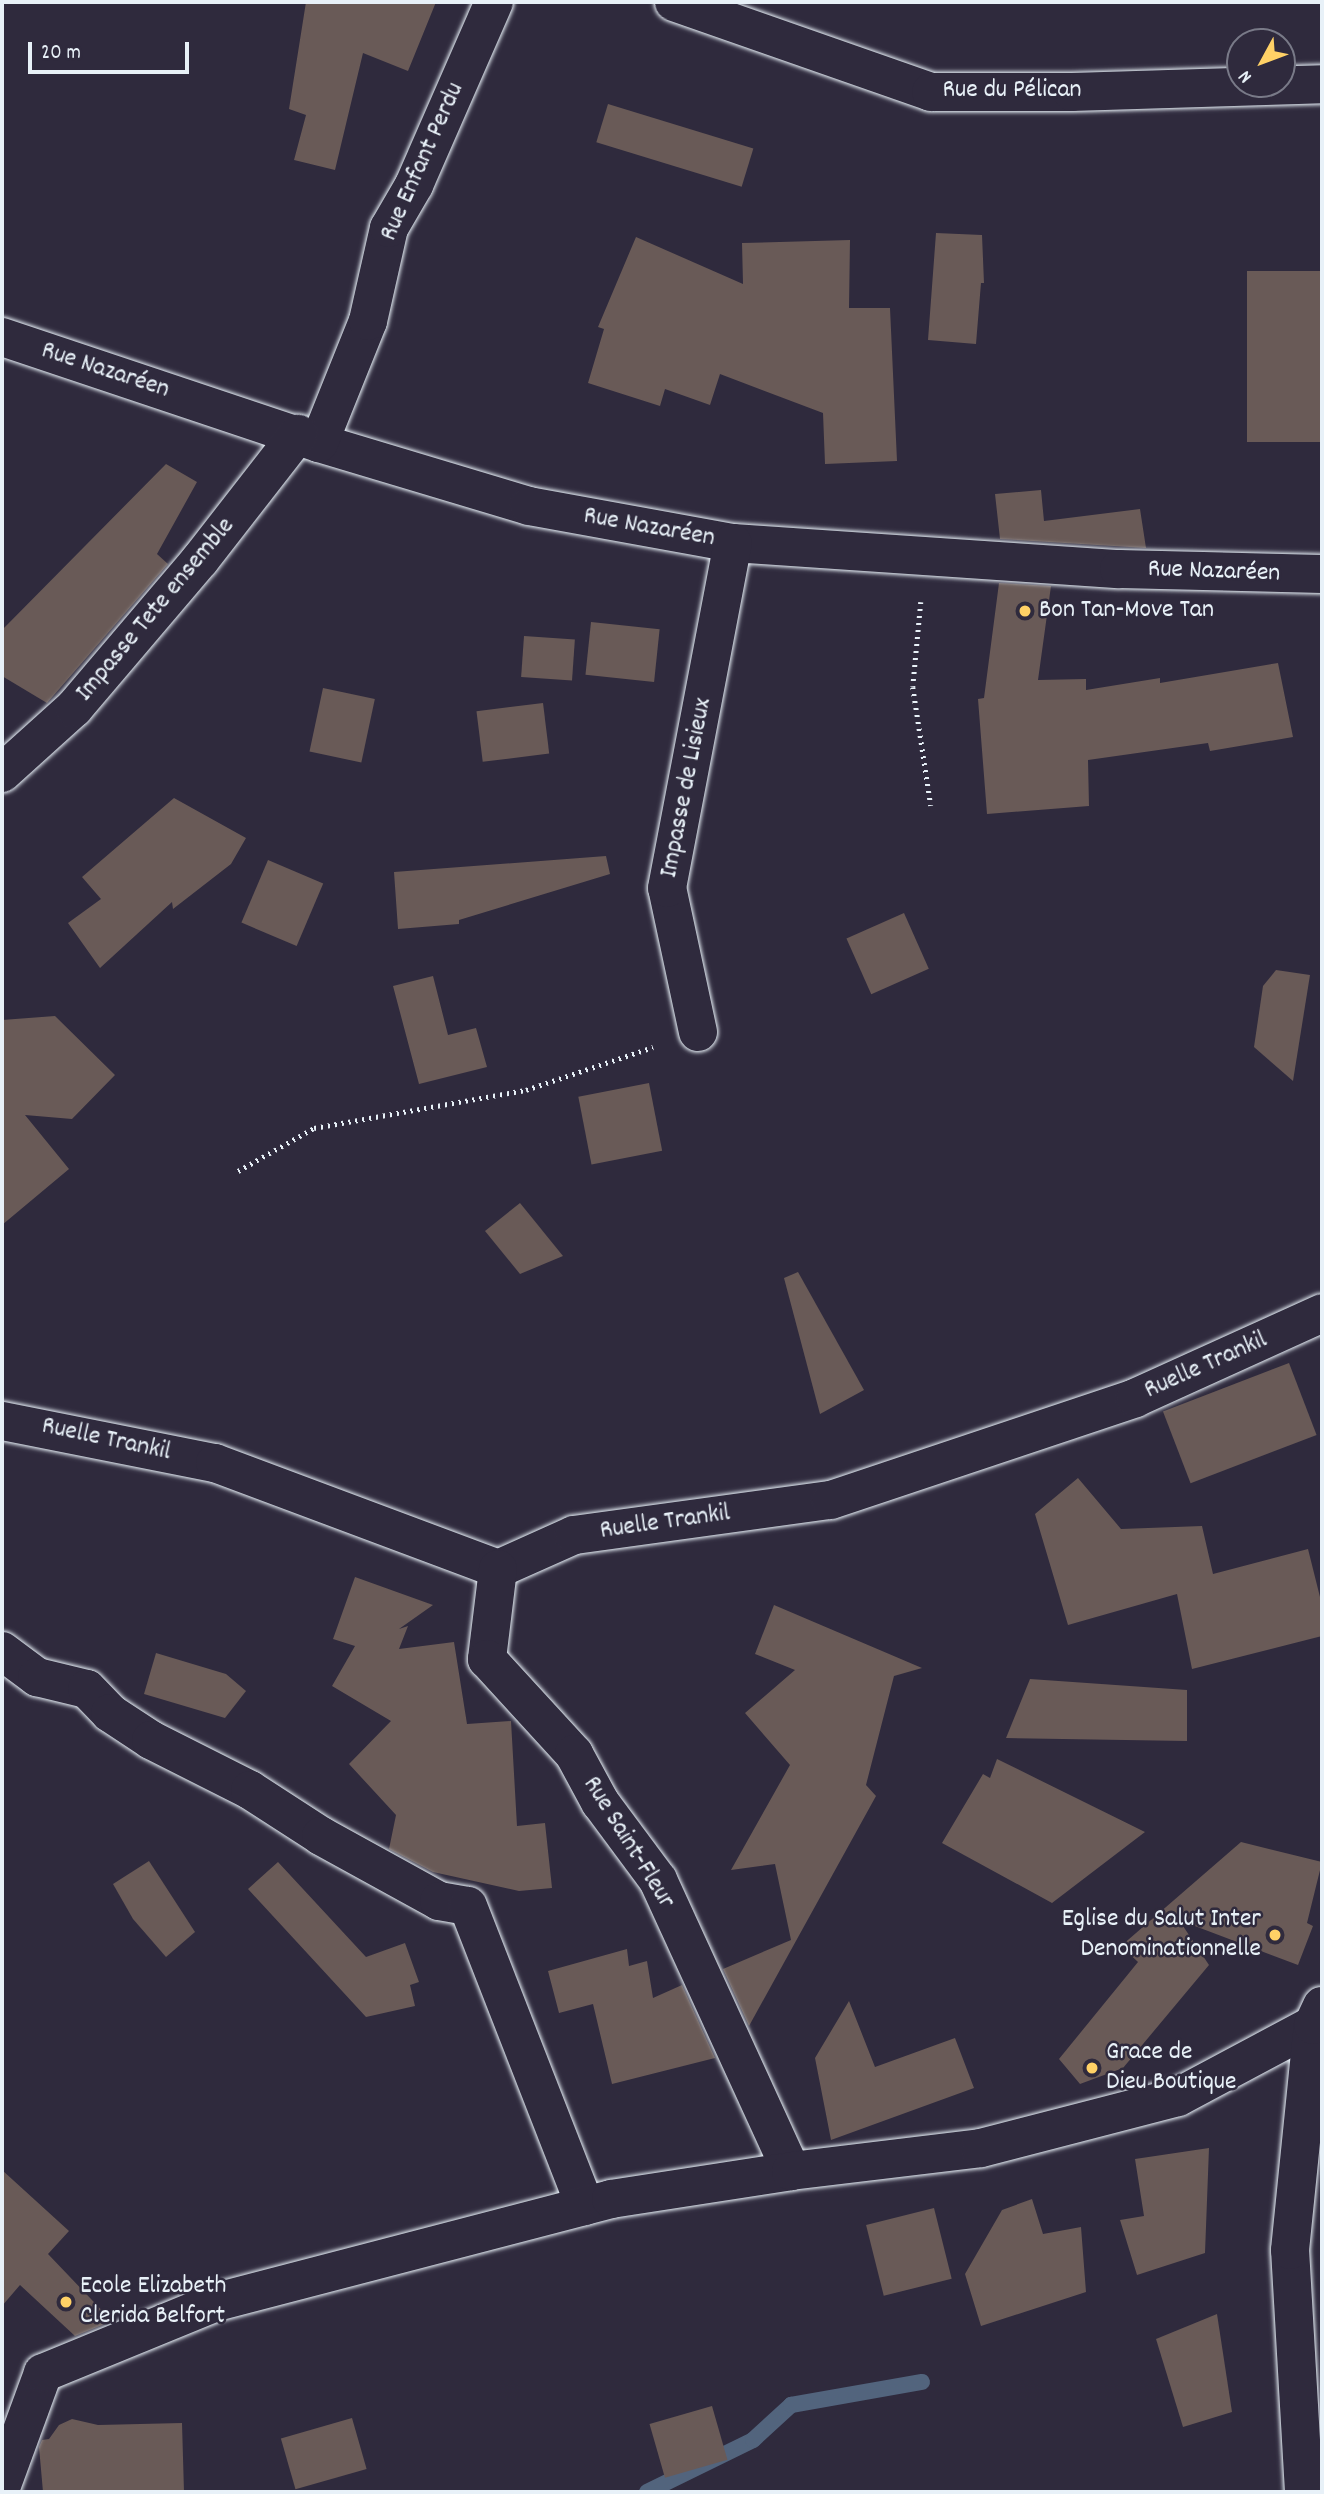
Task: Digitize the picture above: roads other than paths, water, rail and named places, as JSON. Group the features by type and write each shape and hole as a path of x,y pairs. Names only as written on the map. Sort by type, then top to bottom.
{"street":[{"name":"Rue Enfant Perdu","path":"308,439 368,321 389,228 414,185 494,2"},
{"name":"Rue du Pélican","path":"674,2 931,92 1072,92 1322,84"},
{"name":"Rue Nazaréen","path":"2,337 308,439 529,506 733,543 1119,569 1322,574"},
{"name":"Impasse Tete ensemble","path":"2,772 74,708 308,439"},
{"name":"Impasse de Lisieux","path":"698,1032 667,888 733,543"},
{"name":"Ruelle Trankil","path":"2,1421 215,1463 498,1569 574,1535 831,1500 1135,1398 1322,1313"},
{"name":"Rue Saint-Fleur","path":"498,1569 487,1659 574,1754 600,1802 658,1881 791,2171"},
{"path":"2,1651 37,1677 87,1689 110,1713 151,1740 250,1790 321,1836 439,1901 468,1906 585,2206"},
{"path":"2,2485 43,2373 216,2302 585,2206 791,2171 981,2148 1178,2097 1318,2016"},
{"path":"1304,2492 1307,2297 1290,2250 1318,2016"}],"waterway":[{"path":"647,2492 753,2440 791,2405 922,2382"}],"place":[{"name":"Bon Tan-Move Tan","path":"1025,611"},
{"name":"Eglise du Salut Inter Denominationnelle","path":"1275,1935"},
{"name":"Grace de Dieu Boutique","path":"1092,2068"},
{"name":"Ecole Elizabeth Clerida Belfort","path":"66,2302"}]}
